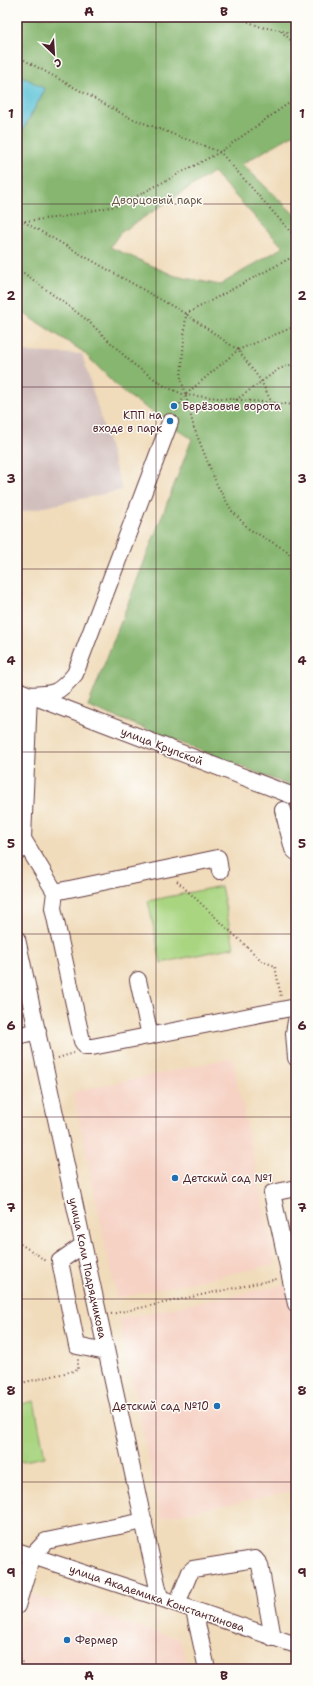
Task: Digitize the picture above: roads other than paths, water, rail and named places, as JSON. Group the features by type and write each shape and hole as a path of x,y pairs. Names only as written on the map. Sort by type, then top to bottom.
{"street":[{"path":"170,422 75,674 63,688 53,694 23,693 18,849 55,892 53,908 82,1041 86,1047 92,1048 290,1008"},
{"name":"улица Крупской","path":"23,693 296,797"},
{"path":"283,810 293,849 296,852"},
{"path":"55,892 218,858 220,871"},
{"name":"улица Коли Подрядчикова","path":"17,939 160,1598"},
{"path":"138,980 150,1036"},
{"path":"296,1021 294,1033 296,1058"},
{"path":"17,1036 38,1031"},
{"path":"296,1188 272,1193 290,1249 290,1277 296,1304"},
{"path":"83,1244 60,1261 77,1346 106,1352"},
{"path":"17,1606 24,1553 46,1541 144,1521"},
{"name":"улица Академика Константинова","path":"24,1553 160,1598 296,1646"},
{"path":"177,1604 190,1572 193,1569 256,1559 260,1565 273,1638"},
{"path":"194,1610 206,1669"}],"water":[{"path":"18,74 45,89 17,141 17,75"}],"place":[{"name":"Берёзовые ворота","path":"174,406"},
{"name":"КПП на входе в парк","path":"170,421"},
{"name":"Детский сад №1","path":"175,1178"},
{"name":"Детский сад №10","path":"217,1406"},
{"name":"Фермер","path":"67,1640"}],"park label":[{"name":"Дворцовый парк","path":"157,200"}]}
